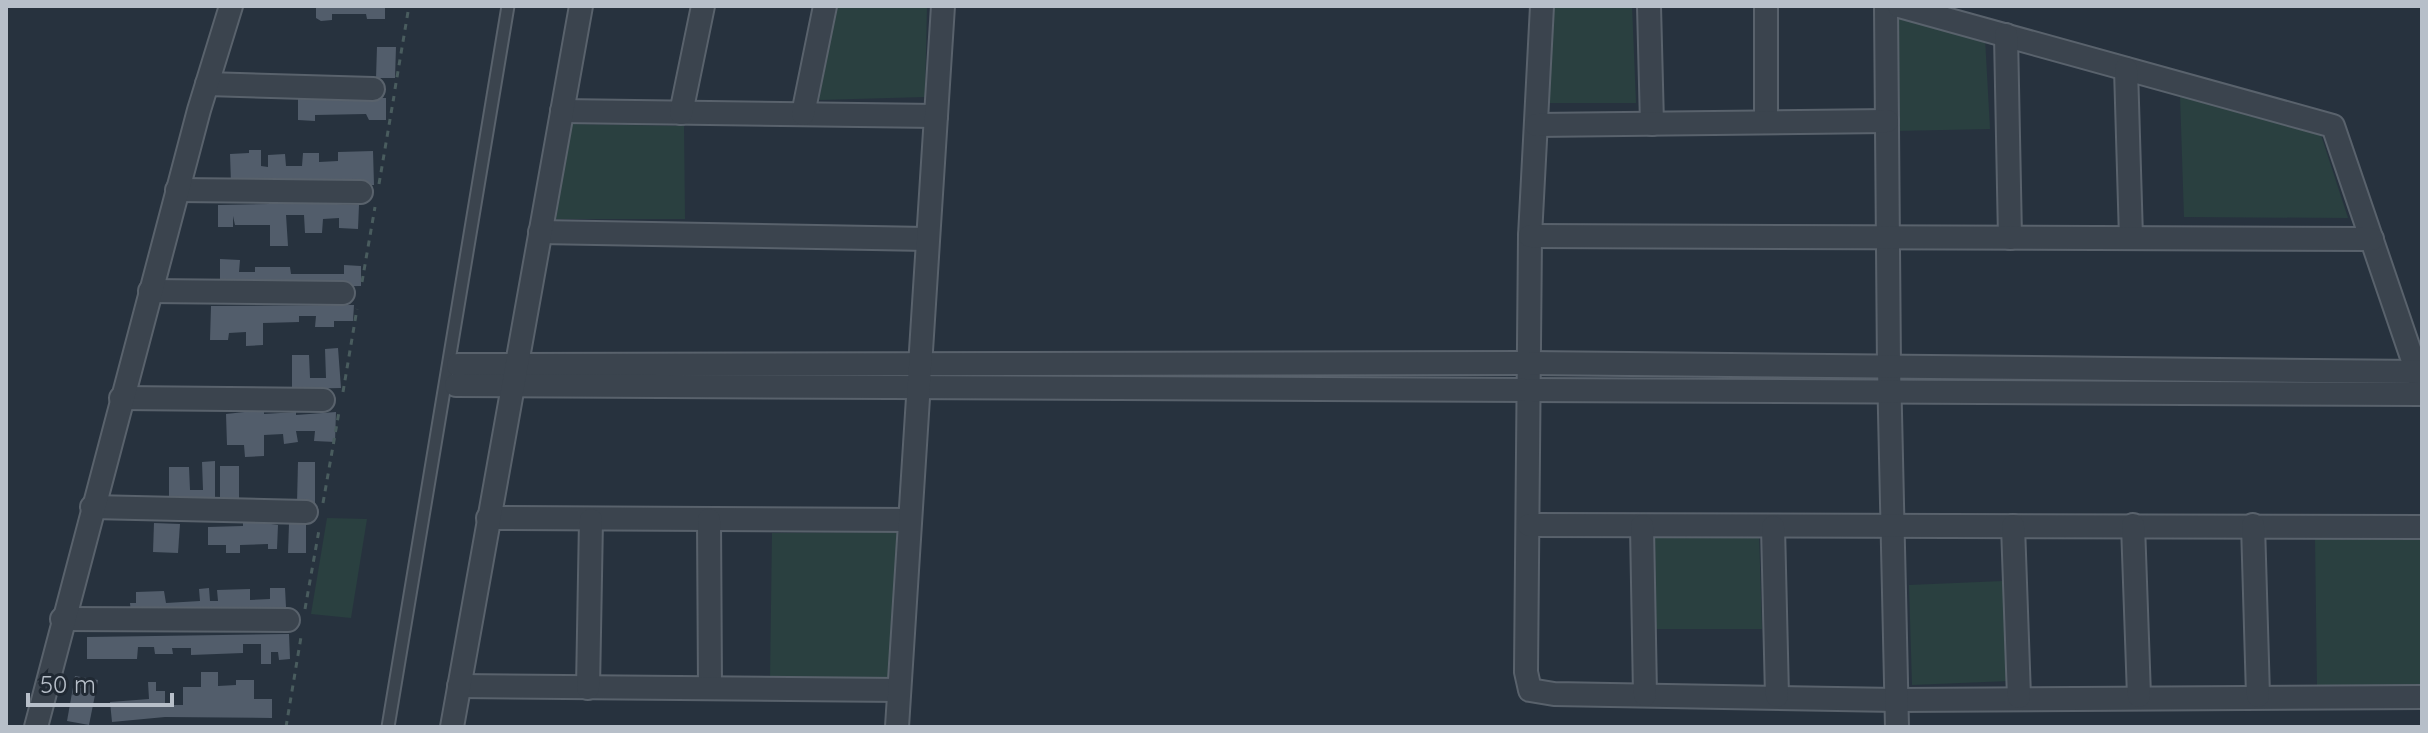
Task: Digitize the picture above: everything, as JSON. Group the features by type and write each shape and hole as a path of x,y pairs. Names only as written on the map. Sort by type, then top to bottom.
{"street":[{"path":"36,727 177,190 231,6"},
{"path":"452,727 581,6"},
{"path":"681,113 703,6"},
{"path":"803,114 825,6"},
{"path":"897,727 943,6"},
{"path":"1542,6 1530,236 1526,672 1530,690 1554,694 1896,700 2139,696 2422,697"},
{"path":"1649,6 1652,124"},
{"path":"1766,6 1766,122"},
{"path":"1886,6 1889,392 1897,727"},
{"path":"1899,6 2333,126 2421,382"},
{"path":"2006,35 2010,238"},
{"path":"2126,69 2131,238"},
{"path":"207,84 373,89"},
{"path":"562,111 936,116"},
{"path":"1536,125 1887,121"},
{"path":"177,190 361,192"},
{"path":"540,232 927,239"},
{"path":"1530,236 2372,239"},
{"path":"150,291 354,295"},
{"path":"457,375 918,364 1035,356 1404,358 2421,382"},
{"path":"1033,389 1035,356"},
{"path":"1404,358 1404,390"},
{"path":"513,374 917,390 1889,392 2421,382"},
{"path":"121,398 323,400"},
{"path":"92,507 316,514"},
{"path":"488,518 910,520"},
{"path":"588,688 591,520"},
{"path":"709,520 710,688"},
{"path":"1529,525 2422,527"},
{"path":"2133,525 2139,696"},
{"path":"2253,525 2258,696"},
{"path":"1642,526 1645,695"},
{"path":"2013,526 2019,697"},
{"path":"1773,527 1777,696"},
{"path":"62,619 298,623"},
{"path":"459,686 899,690"}],"lane":[{"path":"388,727 508,6"}],"path":[{"path":"286,727 298,623 316,514 409,6"}],"green space":[{"path":"836,6 927,6 925,97 819,100"},
{"path":"1546,6 1632,6 1636,103 1544,103"},
{"path":"1897,11 1985,38 1990,129 1895,131"},
{"path":"2180,95 2320,132 2348,218 2184,217"},
{"path":"570,124 684,126 685,219 556,219"},
{"path":"1917,378 2395,381 2402,385 1917,383"},
{"path":"327,518 367,519 351,618 311,614"},
{"path":"897,532 889,682 770,681 772,533"},
{"path":"1759,534 1762,629 1656,629 1655,536"},
{"path":"2315,536 2422,538 2422,687 2317,687"},
{"path":"2003,581 2009,681 1912,685 1909,585"}],"building":[{"path":"316,6 385,6 385,19 367,19 366,14 332,14 332,20 321,21 316,18"},
{"path":"377,47 396,47 395,78 376,78"},
{"path":"298,97 386,98 386,120 369,120 366,114 315,115 315,121 298,120"},
{"path":"249,150 261,150 261,166 268,167 268,155 285,154 286,166 302,166 303,153 319,153 319,162 338,161 338,152 373,151 374,185 231,183 230,154 249,153"},
{"path":"268,201 359,205 358,229 339,228 339,218 323,219 322,233 305,233 304,215 286,215 288,246 270,246 270,225 235,225 233,216 233,227 218,227 218,205 269,204"},
{"path":"220,259 240,260 239,272 255,272 255,267 290,267 291,274 344,274 344,265 361,266 361,286 220,288"},
{"path":"354,305 353,321 334,321 334,327 315,327 316,316 299,316 299,322 263,323 263,345 246,346 246,332 229,333 228,340 210,340 211,306"},
{"path":"338,348 341,388 292,389 292,355 309,355 310,378 326,378 325,349"},
{"path":"264,410 264,414 296,412 296,415 336,412 335,442 314,441 315,431 296,431 298,442 284,444 283,434 264,435 264,456 245,457 244,445 227,445 226,414"},
{"path":"215,461 215,500 169,501 169,467 189,467 190,490 203,490 202,462"},
{"path":"298,462 315,462 315,503 297,503"},
{"path":"220,466 239,466 239,499 220,499"},
{"path":"243,520 278,525 277,549 268,549 268,544 240,545 240,553 226,553 226,545 208,545 208,527 243,526"},
{"path":"154,523 180,524 178,553 153,552"},
{"path":"289,524 306,524 306,553 288,553"},
{"path":"209,588 210,601 218,601 217,590 250,589 250,600 270,599 270,588 285,588 286,607 131,614 130,603 136,603 136,592 164,591 166,603 200,601 199,589"},
{"path":"289,634 290,659 279,660 278,652 271,652 271,664 261,664 261,644 243,644 243,653 191,655 191,648 172,648 173,654 155,654 154,647 138,647 137,659 87,659 87,637"},
{"path":"201,672 218,672 218,686 236,685 236,680 254,680 254,699 272,699 272,718 165,717 112,722 110,702 149,699 148,682 156,682 156,691 165,691 165,705 183,705 183,687 201,687"},
{"path":"75,676 98,680 89,725 67,721"}]}
